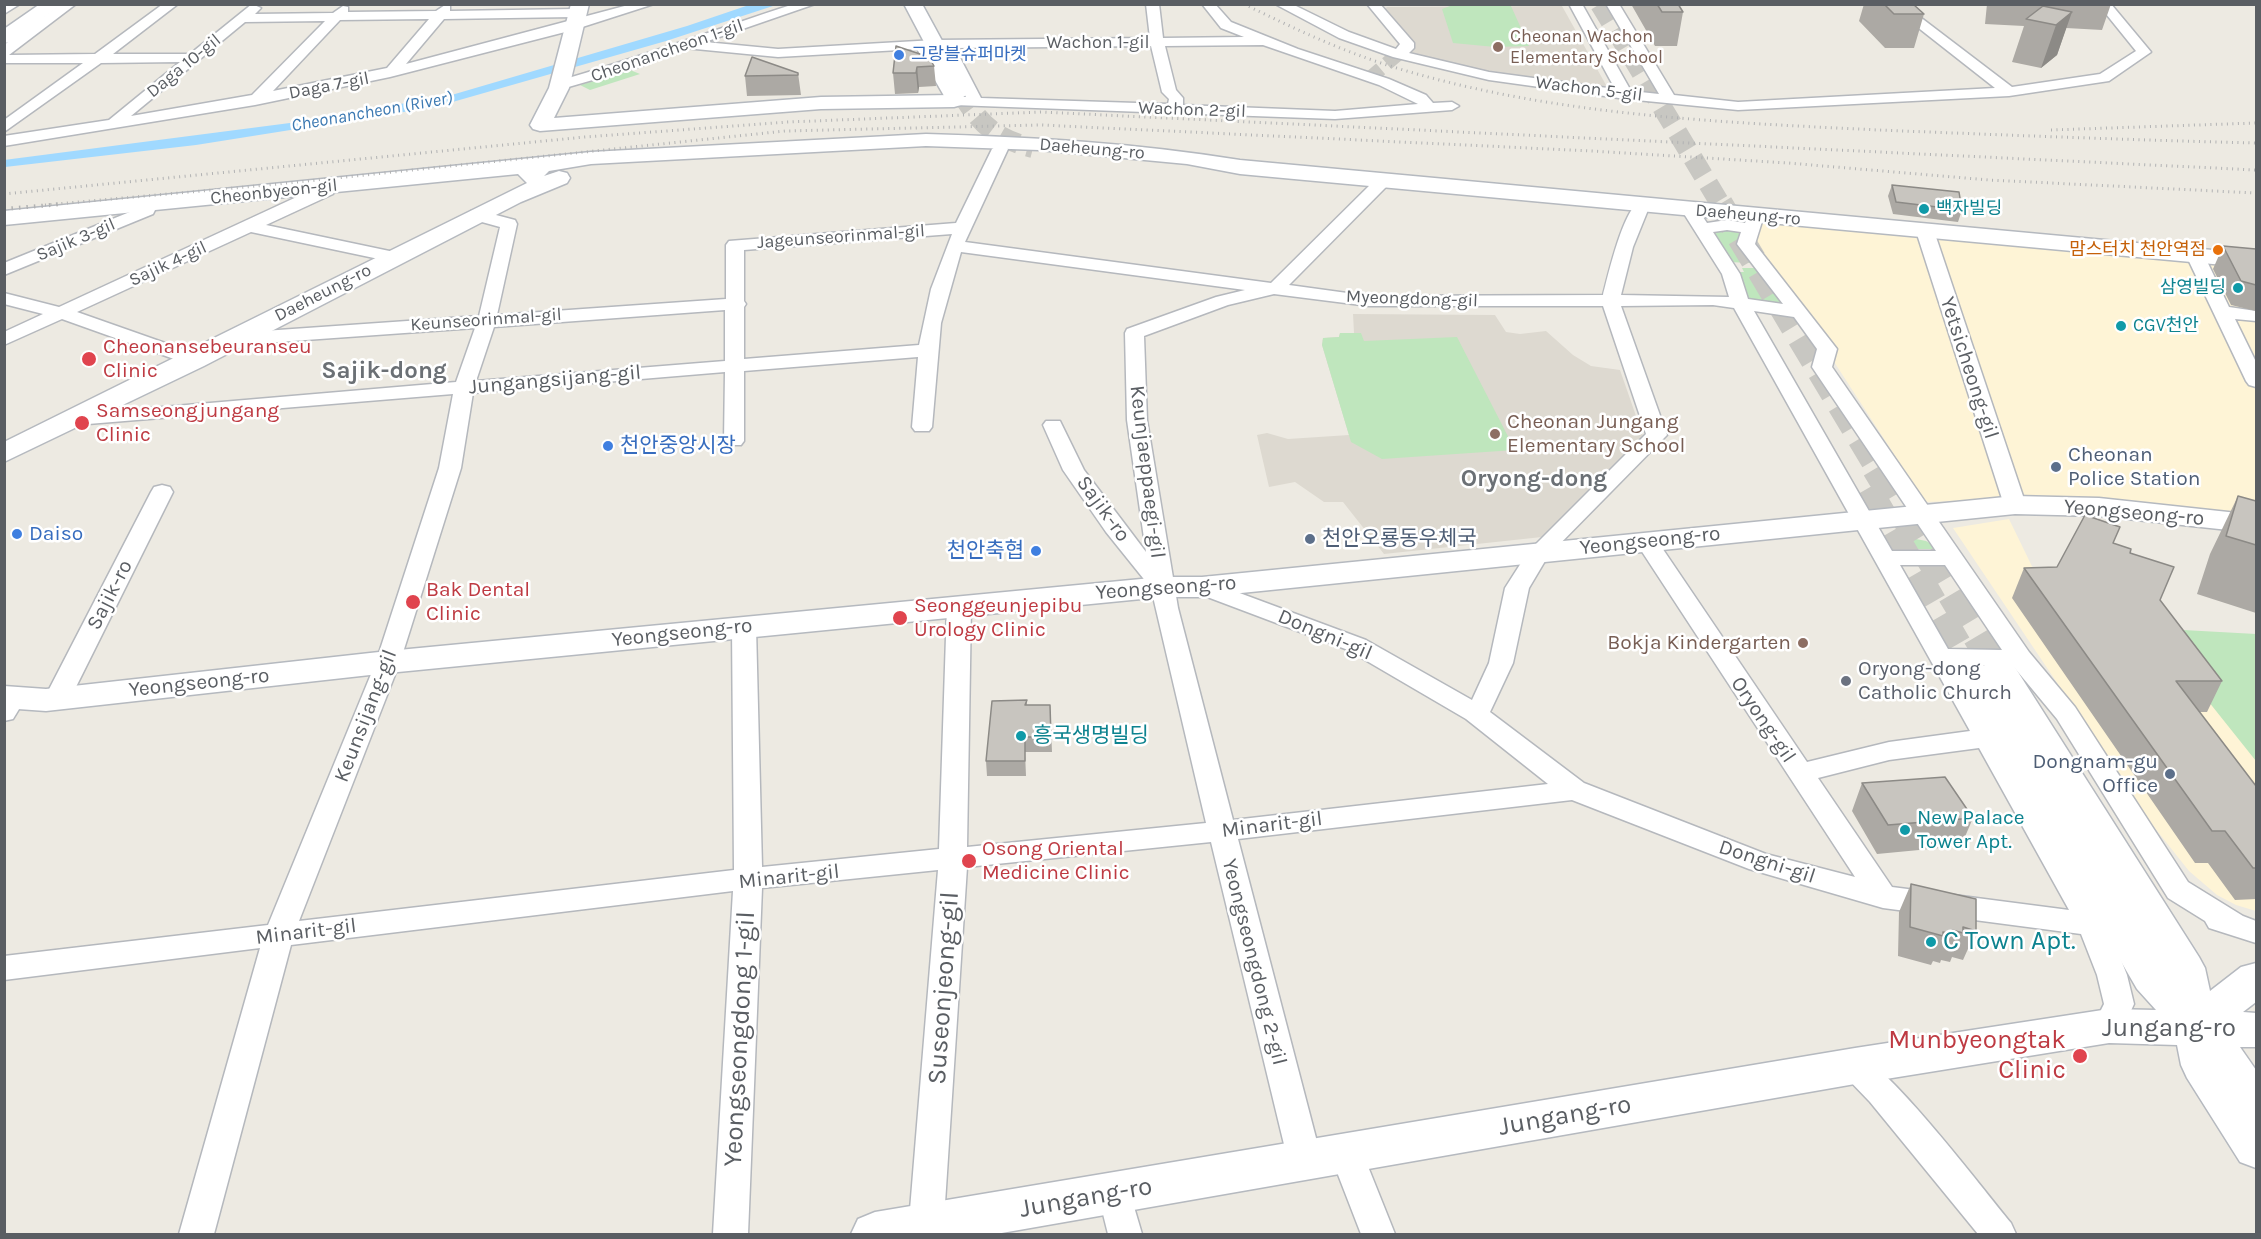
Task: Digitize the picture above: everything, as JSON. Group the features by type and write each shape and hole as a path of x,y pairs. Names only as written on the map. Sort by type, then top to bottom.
{"street":[{"path":"4,10 14,4"},
{"path":"4,23 31,4"},
{"path":"4,38 53,4"},
{"path":"4,52 70,4"},
{"path":"8,141 100,59 172,4"},
{"name":"Daga 10-gil","path":"109,127 196,58 258,4"},
{"path":"255,101 350,4"},
{"name":"Daga 7-gil","path":"8,141 109,127 255,101 390,73 576,15 648,4"},
{"name":"Cheonancheon 1-gil","path":"560,82 636,63 684,44 809,4"},
{"path":"243,18 336,17 444,10 576,15 560,82 540,125 821,103 963,98 913,4"},
{"path":"1152,4 1157,42 1169,92 1176,98 1175,109"},
{"path":"1208,4 1226,25 1261,41 1384,82 1421,98 1428,106"},
{"name":"Wachon 5-gil","path":"1281,4 1344,34 1398,54 1489,76 1623,89 1669,99 1752,106 2008,92 2104,78 2144,52 2103,4"},
{"path":"1373,4 1407,43 1407,48 1398,54"},
{"path":"1575,4 1623,89 1645,87 1658,82"},
{"path":"1612,4 1669,99"},
{"path":"1894,4 2008,92"},
{"path":"390,73 444,10"},
{"name":"Wachon 1-gil","path":"684,44 778,53 934,45 1261,41"},
{"path":"4,59 196,58"},
{"path":"15,73 57,60"},
{"name":"Wachon 2-gil","path":"963,98 1335,115 1428,106 1452,106"},
{"name":"Daeheung-ro","path":"943,141 1000,149 1190,167 1240,167"},
{"name":"Daeheung-ro","path":"4,453 195,360 477,216 513,197 546,173 685,153 943,141 1039,144 1187,158 1240,167 1689,209 1754,222 1925,231 2256,261"},
{"path":"1033,148 1240,167"},
{"path":"922,427 927,350 939,291 963,228 1000,149"},
{"name":"Cheonbyeon-gil","path":"4,218 484,174 546,173"},
{"path":"1276,288 1383,181"},
{"name":"Cheonbyeon-gil","path":"4,223 147,210 328,189"},
{"name":"Sajik 4-gil","path":"4,339 328,189"},
{"path":"1475,713 1484,702 1501,663 1517,588 1539,552 1658,435 1610,301 1624,247 1642,205"},
{"path":"1689,209 1731,274 1740,303 1883,558 1980,660 2096,824 2184,968 2203,1065 2256,1148"},
{"name":"Sajik 3-gil","path":"4,270 147,210"},
{"name":"Keunsijang-gil","path":"196,1234 279,935 388,662 450,468 464,387 487,320 509,224 477,216"},
{"path":"1702,229 1754,222 1746,244 1761,267 1798,312 1808,319 1827,349 1822,367 1953,558 1980,660 1986,738 2092,924 2112,975 2119,1004 2109,1026"},
{"path":"250,227 393,257"},
{"name":"Jageunseorinmal-gil","path":"734,441 737,366 735,245 963,228"},
{"name":"Yetsicheong-gil","path":"1925,231 2015,505"},
{"name":"Myeongdong-gil","path":"956,246 1369,301 1713,300 1798,312"},
{"path":"2195,255 2256,381"},
{"name":"Keunjaeppaegi-gil","path":"1162,587 1137,420 1134,333 1222,301 1276,288"},
{"path":"4,298 61,313 195,360"},
{"name":"Keunseorinmal-gil","path":"235,339 737,304"},
{"path":"2223,312 2256,316"},
{"name":"Jungangsijang-gil","path":"76,419 927,350"},
{"name":"Sajik-ro","path":"1053,425 1074,470 1114,527 1162,587"},
{"name":"Sajik-ro","path":"57,699 162,492"},
{"name":"Yeongseong-ro","path":"8,702 57,699 388,662 744,627 1162,587 1202,587 2015,505 2099,507 2256,524"},
{"name":"Oryong-gil","path":"1646,541 1883,897"},
{"path":"1883,558 1953,558"},
{"name":"Yeongseongdong 2-gil","path":"1162,587 1305,1161"},
{"name":"Dongni-gil","path":"1202,587 1358,645 1475,713 1574,790 1759,862 1883,897 1955,910 2092,924"},
{"name":"Suseonjeong-gil","path":"926,1230 954,859 959,606"},
{"name":"Yeongseongdong 1-gil","path":"731,1234 748,881 744,627"},
{"path":"1980,660 2066,713 2178,890 2244,928"},
{"path":"1980,660 2152,977 2194,1027 2225,1059 2256,1105"},
{"path":"1799,773 1889,751 1986,738"},
{"name":"Minarit-gil","path":"4,968 682,886 1221,831 1574,790"},
{"path":"2096,824 2165,894 2200,915 2244,928"},
{"path":"2194,1027 2256,979"},
{"path":"2194,1027 2256,1004"},
{"name":"Jungang-ro","path":"875,1234 1120,1214 1305,1161 1855,1066 2109,1026 2256,1030"},
{"path":"1855,1066 1881,1092 1999,1234"},
{"path":"1347,1154 1378,1234"}],"shaded area":[{"name":"Cheonan Wachon Elementary School","path":"1562,6 1606,85 1603,90 1597,86 1481,72 1406,55 1384,10 1387,7"},
{"path":"1740,217 2256,264 2256,517 2090,497 1925,502"},
{"name":"Cheonan Jungang Elementary School","path":"1353,314 1495,315 1506,332 1520,334 1546,331 1573,355 1591,366 1620,370 1643,436 1631,452 1542,537 1384,554 1343,502 1324,502 1295,482 1269,487 1257,435 1267,433 1288,439 1349,435 1322,345 1323,338 1339,337 1340,333 1354,333"},
{"path":"2009,519 2044,591 2166,631 2256,636 2256,911 2236,905 2217,895 2189,871 2154,827 1953,528"}],"green space":[{"path":"1450,6 1511,6 1529,46 1495,47 1453,43 1442,9"},
{"path":"630,70 640,74 590,90 580,85"},
{"path":"1740,227 1754,263 1727,262 1710,230"},
{"path":"1742,268 1757,268 1785,303 1747,299 1733,272 1744,272"},
{"path":"1340,333 1361,333 1364,341 1457,337 1515,450 1382,459 1351,442 1322,345 1323,338 1339,337"},
{"path":"1911,538 1926,541 1940,549 1886,549 1888,544"},
{"path":"2165,629 2256,634 2256,761 2177,662"}],"water":[{"name":"Cheonancheon (River)","path":"749,5 776,5 666,41 435,107 196,145 5,167 4,160 313,120 455,94 687,26"}],"building":[{"path":"1657,4 1678,4 1683,12 1662,12"},
{"path":"1884,4 1913,4 1924,14 1894,14"},
{"path":"2043,6 2072,12 2056,25 2026,19"},
{"path":"896,46 929,57 934,66 917,67 916,73 893,73"},
{"path":"752,57 798,73 798,75 745,76"},
{"path":"1892,185 1959,192 1962,210 1896,202"},
{"path":"2223,246 2256,249 2256,285 2241,281"},
{"path":"2238,496 2256,501 2256,545 2226,536"},
{"path":"2085,515 2120,527 2113,543 2131,549 2130,553 2174,567 2160,600 2222,681 2176,681 2256,786 2256,868 2253,868 2225,831 2212,831 2024,568 2057,567"},
{"name":"흥국생명빌딩","path":"1027,700 1025,705 1050,705 1051,737 1025,737 1025,761 986,761 992,701"},
{"path":"1945,777 1973,818 1888,825 1862,783"},
{"path":"1911,884 1976,899 1976,931 1963,927 1963,933 1952,930 1952,934 1943,932 1943,936 1910,927"}],"tunnel":[{"path":"1600,4 1721,205"},
{"path":"1370,78 1398,54"},
{"path":"960,92 982,122 990,129 1008,140 1033,148"},
{"path":"1720,204 1878,468"},
{"path":"1878,467 1999,669"},
{"path":"1865,490 1969,670"}],"railway":[{"path":"1244,4 1332,45 1387,65 1447,82 1568,105 1754,124 2256,143"},
{"path":"4,194 585,137 788,122 1041,112 2256,170"},
{"path":"2051,130 2256,123"},
{"path":"45,205 279,184 785,131 1041,125 1592,151 1788,163 1989,180 2256,193"},
{"path":"4,209 62,204"}],"place":[{"name":"Cheonan Wachon Elementary School","path":"1498,47"},
{"name":"그랑블슈퍼마켓","path":"899,55"},
{"name":"백자빌딩","path":"1924,209"},
{"name":"맘스터치 천안역점","path":"2218,250"},
{"name":"삼영빌딩","path":"2238,288"},
{"name":"CGV천안","path":"2121,326"},
{"name":"Cheonansebeuranseu Clinic","path":"89,359"},
{"name":"Samseongjungang Clinic","path":"82,423"},
{"name":"Cheonan Jungang Elementary School","path":"1495,434"},
{"name":"천안중앙시장","path":"608,446"},
{"name":"Cheonan Police Station","path":"2056,467"},
{"name":"Daiso","path":"17,534"},
{"name":"천안오룡동우체국","path":"1310,539"},
{"name":"천안축협","path":"1036,551"},
{"name":"Bak Dental Clinic","path":"413,602"},
{"name":"Seonggeunjepibu Urology Clinic","path":"900,618"},
{"name":"Bokja Kindergarten","path":"1803,643"},
{"name":"Oryong-dong Catholic Church","path":"1846,681"},
{"name":"흥국생명빌딩","path":"1021,736"},
{"name":"Dongnam-gu Office","path":"2170,774"},
{"name":"New Palace Tower Apt.","path":"1905,830"},
{"name":"Osong Oriental Medicine Clinic","path":"969,861"},
{"name":"C Town Apt.","path":"1931,942"},
{"name":"Munbyeongtak Clinic","path":"2080,1056"}],"district":[{"name":"Sajik-dong","path":"384,371"},
{"name":"Oryong-dong","path":"1534,479"}]}
